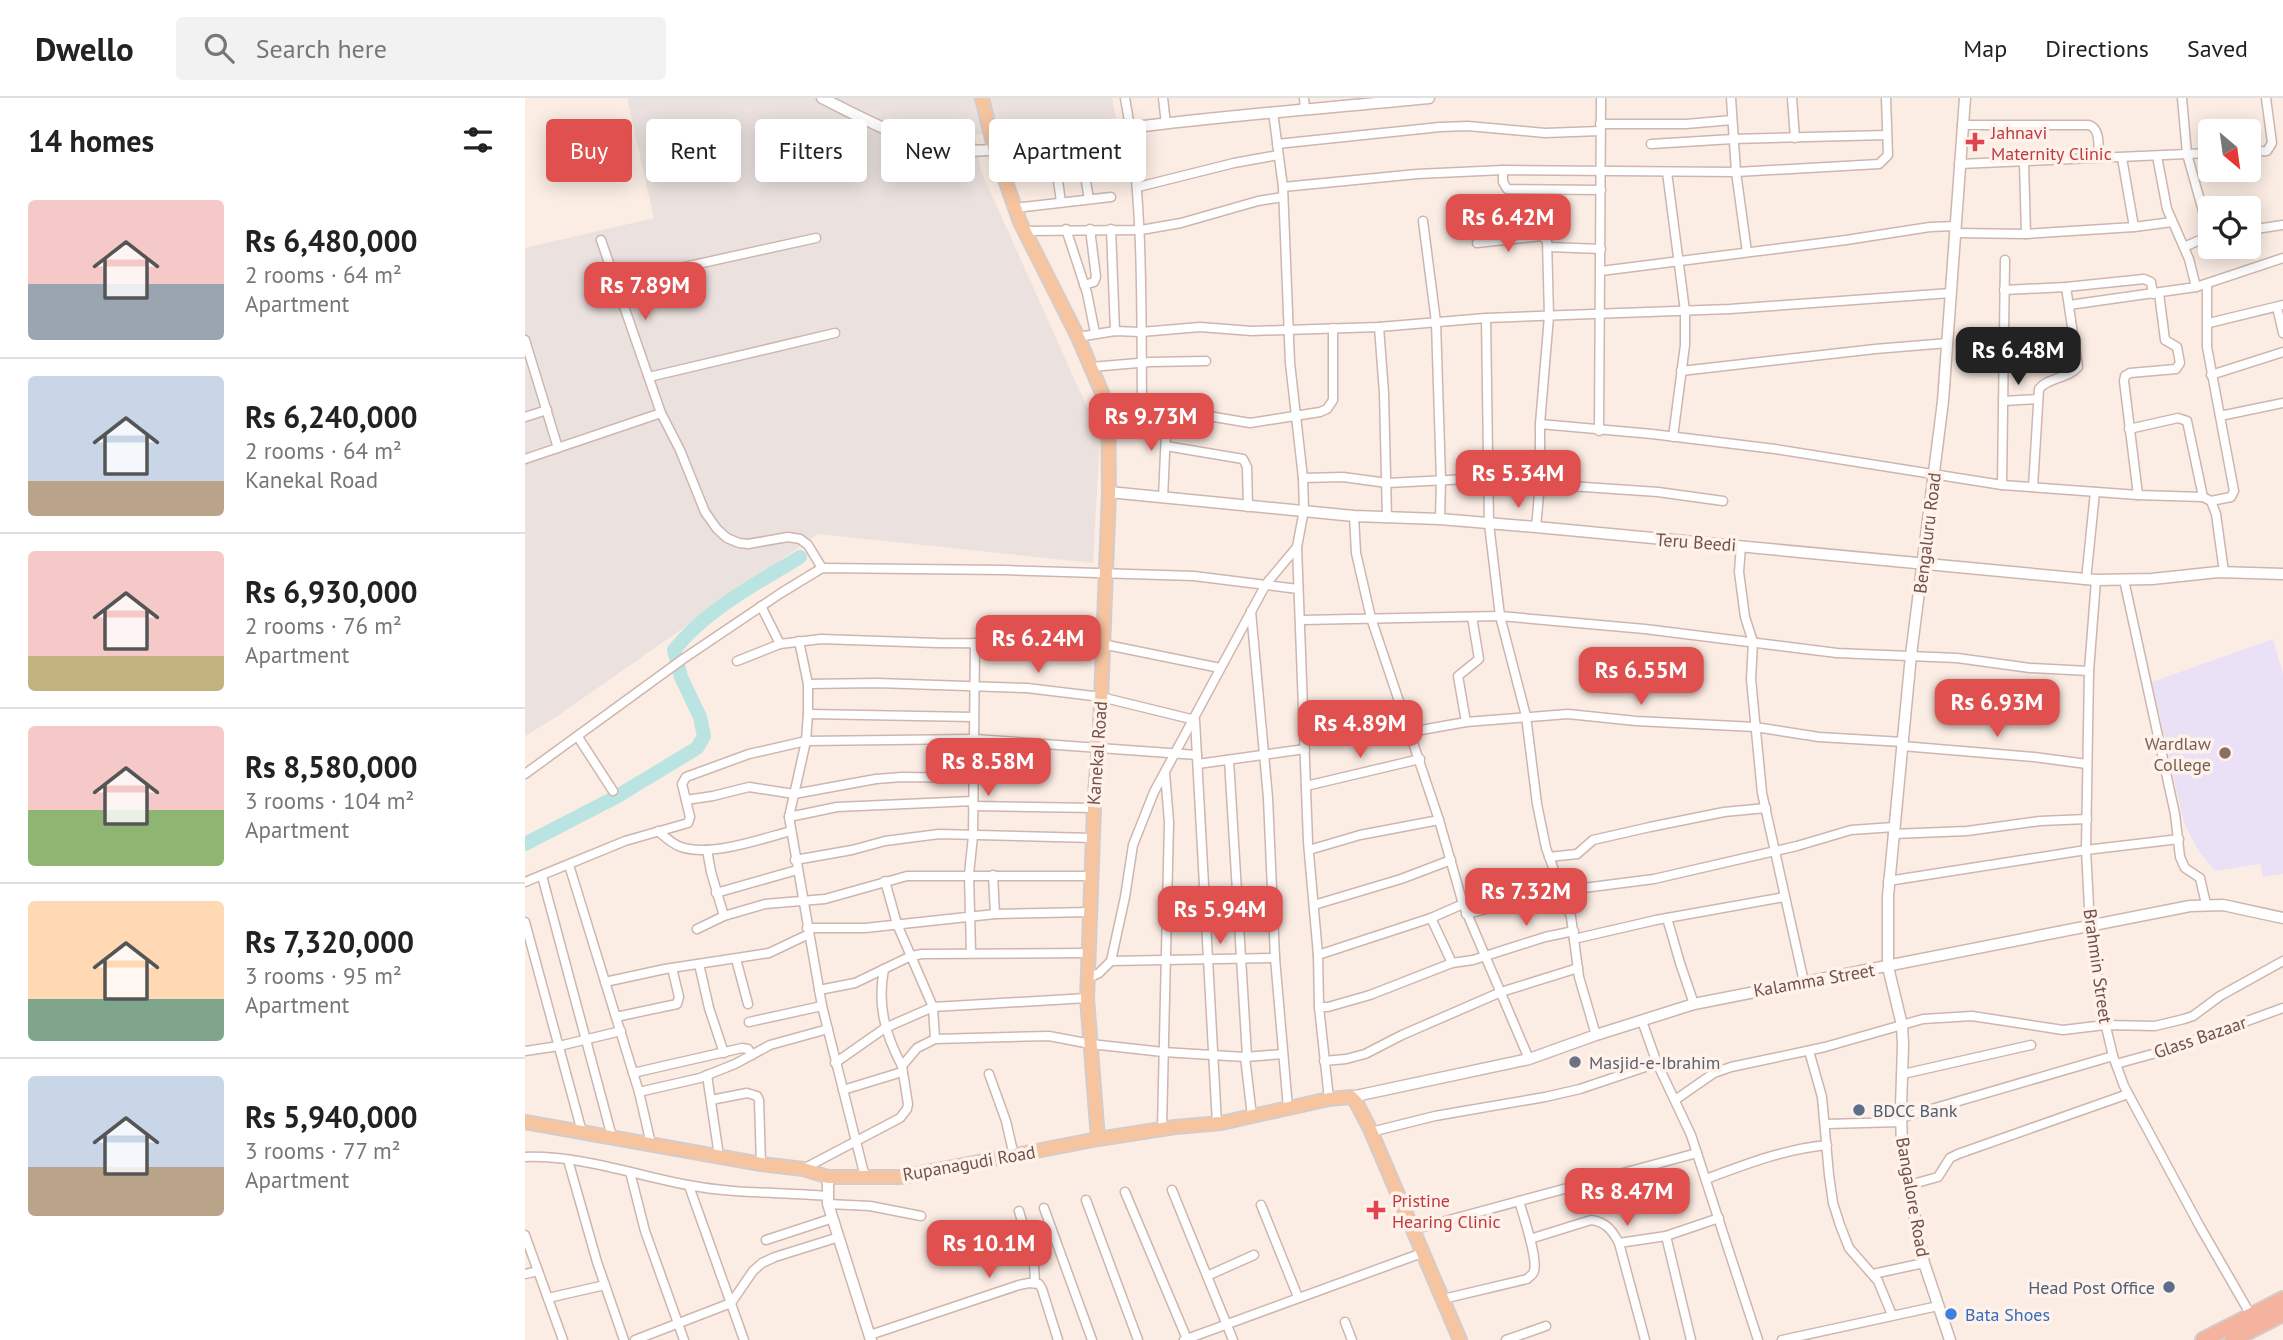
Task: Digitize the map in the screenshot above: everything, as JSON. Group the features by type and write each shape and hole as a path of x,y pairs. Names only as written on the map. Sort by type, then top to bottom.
{"highway":[{"path":"2232,1340 2283,1299"},
{"path":"2203,1340 2254,1321 2283,1314"}],"main road":[{"name":"Kanekal Road","path":"982,98 989,127"},
{"name":"Kanekal Road","path":"1006,182 1024,231 1078,337 1108,407 1109,492 1087,998 1098,1139"},
{"name":"Rupanagudi Road","path":"525,1122 803,1169 828,1177 901,1177 1162,1128 1217,1124 1329,1099 1351,1097"},
{"path":"1351,1097 1370,1130 1460,1340"}],"street":[{"path":"822,98 877,125 930,145 958,150 989,151"},
{"path":"1125,98 1129,119"},
{"path":"1163,98 1165,124"},
{"path":"1304,98 1305,110"},
{"path":"1146,126 1429,98"},
{"path":"1599,431 1601,98"},
{"path":"1731,98 1736,172 1747,252"},
{"path":"1792,98 1795,138"},
{"path":"1283,187 1417,174 1503,170 1736,172 1879,164 1887,158 1886,98"},
{"name":"Bengaluru Road","path":"1888,967 1888,881 1911,655 1944,401 1965,98"},
{"path":"2182,98 2187,154 2199,196"},
{"path":"2261,151 2267,150 2272,143 2266,98"},
{"path":"1273,112 1283,187 1295,417 1303,478 1304,510 1297,547 1302,620 1306,786 1319,1007 1329,1099"},
{"path":"1277,144 1440,127 1468,126 1545,133 1600,127 1732,120"},
{"path":"1962,125 2089,125 2097,131 2099,158"},
{"path":"1651,144 1887,135"},
{"path":"1959,164 2198,154"},
{"path":"1138,187 1278,155"},
{"path":"2157,156 2167,209 2184,247 2196,287"},
{"path":"2122,158 2134,228"},
{"path":"2024,162 2026,234"},
{"path":"1503,170 1503,182 1507,189 1601,190"},
{"path":"1667,172 1685,311 1685,345 1673,437"},
{"path":"1058,182 1061,202"},
{"path":"1086,182 1089,199"},
{"path":"1137,182 1141,230 1142,405"},
{"path":"1015,208 1111,197"},
{"path":"1024,231 1141,230 1181,223 1258,201 1283,197"},
{"path":"1423,221 1436,322 1440,519"},
{"path":"1601,271 1930,227 2026,234 2134,228 2172,222"},
{"path":"2261,228 2283,225"},
{"path":"1066,229 1084,285 1095,333"},
{"path":"1084,285 1094,282 1096,277 1090,229"},
{"path":"1111,229 1115,331"},
{"path":"1477,243 1541,236 1547,240 1549,247 1549,316 1540,424 1537,527"},
{"path":"616,282 816,238"},
{"path":"601,240 661,413 680,450 705,512 716,529 739,543 788,537 800,539 808,545 822,568"},
{"path":"2184,247 2198,241"},
{"path":"1549,247 1601,249"},
{"path":"2069,305 2207,285 2283,258"},
{"path":"2002,485 2005,260"},
{"path":"2004,290 2144,279 2151,282 2156,293 2165,340 2177,347 2180,363 2176,369 2130,373 2125,376 2138,495"},
{"path":"1540,424 1775,449 2002,485 2225,499 2233,494 2207,347 2207,285"},
{"path":"2033,487 2037,399 2041,386 2075,372 2078,367 2066,287"},
{"path":"1078,337 1115,331 1379,327 1486,318 1685,311 1951,293"},
{"path":"2209,323 2280,306 2283,333"},
{"path":"1486,318 1489,524 1500,616 1526,716 1537,804 1549,857 1574,935 1578,968 1596,1035"},
{"path":"1379,327 1384,393 1387,518"},
{"path":"1108,407 1142,405 1240,423 1295,417 1327,409 1333,400 1333,328"},
{"path":"649,377 835,333"},
{"path":"525,340 558,448"},
{"path":"1681,371 1948,343"},
{"path":"2211,375 2283,352"},
{"path":"1091,367 1206,361"},
{"path":"525,376 536,373"},
{"path":"2003,401 2037,399"},
{"path":"2220,416 2283,403"},
{"path":"1163,498 1167,409"},
{"path":"525,418 547,410"},
{"path":"525,459 661,413"},
{"path":"2129,429 2178,418 2187,421 2207,499 2216,514 2224,572"},
{"path":"1166,446 1243,459 1247,467 1248,507"},
{"path":"1303,478 1343,477 1387,483 1488,478"},
{"path":"1540,484 1658,492 1723,501"},
{"name":"Teru Beedi","path":"1109,492 1354,516 1440,519 1670,541 1741,545 2091,580 2224,572 2283,574"},
{"name":"Brahmin Street","path":"2095,492 2086,850 2089,926 2105,1025 2114,1060 2128,1094 2254,1321"},
{"path":"1354,516 1356,553 1371,618 1439,820 1466,914 1529,1059"},
{"path":"1741,545 1741,594 1753,642 1751,679 1766,808 1804,982"},
{"path":"1089,978 1111,961 1133,845 1154,792 1266,584 1297,547"},
{"path":"525,774 683,659 822,568 1194,576 1298,589"},
{"path":"2124,580 2142,654 2179,839 2181,863 2200,878 2206,904"},
{"path":"761,606 780,644"},
{"path":"1251,611 1288,1108"},
{"path":"1302,620 1500,616 1558,620 1837,653 1911,655 2089,671"},
{"path":"1466,722 1458,676 1479,659 1472,617"},
{"path":"737,661 780,644 821,639 1102,644 1220,668"},
{"path":"799,641 808,684 809,714 806,741 789,817 822,1006 865,1177"},
{"path":"971,953 969,874 973,836 975,643"},
{"path":"808,684 877,683 1027,688 1101,697 1195,720"},
{"path":"809,714 973,717"},
{"path":"1410,732 1466,722 1568,714 1636,721 1755,727 1819,737 2087,764"},
{"path":"1195,720 1217,1124"},
{"path":"578,737 613,791"},
{"path":"525,883 625,841 688,823 690,817 683,779 749,754 806,741 975,739 1175,754 1198,760 1229,760 1305,749"},
{"path":"1229,760 1235,883 1240,911 1246,1056 1252,1116"},
{"path":"1306,786 1419,760"},
{"path":"1162,1128 1169,822 1165,773"},
{"path":"686,800 749,787 794,794 876,779 974,778"},
{"path":"789,817 837,807 973,804 1094,808"},
{"path":"1549,857 1577,854 1593,840 1681,820 1766,808"},
{"path":"1466,914 1560,891 1654,879 1797,846 1851,830 1967,831 2040,821 2087,819"},
{"path":"1309,850 1360,835 1439,820"},
{"path":"658,831 679,846 698,851 750,842 791,831"},
{"path":"795,860 923,835 1093,838"},
{"path":"1888,881 2086,850 2179,839"},
{"path":"707,850 724,916"},
{"path":"1314,905 1401,879 1451,860"},
{"path":"569,865 617,1017 651,1144"},
{"path":"716,893 797,870"},
{"path":"697,929 724,916 765,904 825,898 885,881 922,875 1091,876"},
{"path":"993,875 995,914"},
{"path":"542,876 613,1138"},
{"path":"885,881 897,924 933,1007 935,1038"},
{"path":"1319,1007 1370,995 1452,963 1486,956 1545,937 1574,935 1784,897"},
{"path":"1318,955 1431,918 1463,904"},
{"name":"Kalamma Street","path":"1351,1097 1529,1059 1695,1004 2089,926 2206,904 2283,918"},
{"path":"605,982 672,968 769,953 808,931 865,928 995,914 1090,912"},
{"path":"1431,918 1452,963"},
{"path":"1667,918 1695,1004"},
{"path":"525,922 582,1132"},
{"path":"819,990 855,983 911,956 1088,953"},
{"path":"1111,961 1275,958"},
{"path":"736,959 748,1004"},
{"path":"1675,1100 1714,1073 1731,1067 1809,1051 1923,1019 1957,1015 2063,1030 2105,1025 2155,1026 2184,1020 2220,996 2283,961"},
{"path":"699,964 709,1008 724,1053"},
{"name":"Bangalore Road","path":"1888,967 1902,1025 1902,1154 1924,1263 1950,1340"},
{"path":"617,1017 677,1004 679,997 672,968"},
{"path":"1324,1061 1365,1054 1501,992 1578,968"},
{"path":"803,1169 900,1118 907,1110 902,1069 885,1028 880,1004 884,969"},
{"path":"835,1063 885,1028 933,1007 1087,998"},
{"path":"749,1022 822,1006"},
{"name":"Glass Bazaar","path":"1826,1124 1901,1120 2114,1060 2167,1050 2283,1008"},
{"path":"1642,1021 1657,1063 1697,1153 1758,1340"},
{"path":"639,1092 706,1075 790,1038 828,1029"},
{"path":"525,1051 621,1031"},
{"path":"843,1090 902,1069 917,1048 935,1038 1049,1036 1091,1044 1212,1056 1283,1054"},
{"path":"1903,1074 2031,1045"},
{"path":"633,1073 745,1048 752,1055"},
{"path":"1809,1051 1822,1097 1833,1203 1849,1248 1873,1273 1892,1315"},
{"path":"1370,1130 1580,1089 1657,1063"},
{"path":"989,1074 1006,1121 1014,1156"},
{"path":"706,1075 719,1156"},
{"path":"711,1100 747,1093 757,1096 761,1164"},
{"path":"1909,1185 1938,1177 1950,1158 1958,1154 2128,1094"},
{"path":"1706,1179 1759,1159 1810,1146 1827,1145"},
{"path":"1412,1230 1697,1153"},
{"path":"525,1157 568,1160 689,1186 774,1192 921,1216"},
{"path":"568,1160 624,1340"},
{"path":"630,1172 645,1231 684,1340"},
{"path":"828,1177 827,1200 871,1337 1019,1285 1035,1283"},
{"path":"689,1186 744,1340"},
{"path":"1173,1190 1233,1340"},
{"path":"1125,1192 1186,1339 1422,1253"},
{"path":"1086,1200 1138,1340"},
{"path":"1443,1299 1527,1279 1534,1274 1530,1239 1519,1201"},
{"path":"1261,1205 1298,1297"},
{"path":"1044,1208 1092,1340"},
{"path":"1019,1211 1034,1264 1035,1283 1042,1289 1058,1340"},
{"path":"767,1240 833,1218"},
{"path":"1619,1242 1666,1236 1719,1218"},
{"path":"1530,1239 1591,1220 1601,1222 1612,1230 1619,1242 1646,1340"},
{"path":"525,1235 563,1340"},
{"path":"1666,1236 1691,1340"},
{"path":"635,1340 731,1303 753,1271 775,1256 839,1237"},
{"path":"1207,1276 1254,1255"},
{"path":"1873,1273 1924,1263"},
{"path":"525,1274 538,1271"},
{"path":"548,1298 605,1285"},
{"path":"1782,1340 1938,1306"},
{"path":"1345,1322 1352,1340"},
{"path":"1506,1340 1546,1326"}],"shaded area":[{"path":"627,98 1112,98 1116,118 989,119 989,133 975,135 981,171 1100,436 1093,563 818,534 525,736 525,248 654,218"},
{"name":"Wardlaw College","path":"2273,639 2283,674 2283,874 2263,877 2260,864 2215,871 2198,850 2184,823 2152,682"}],"waterway":[{"path":"525,844 616,797 697,748 704,736 700,717 681,677 674,650 687,635 717,610 749,587 800,557"}],"place":[{"name":"Jahnavi Maternity Clinic","path":"1975,142"},
{"name":"Wardlaw College","path":"2225,753"},
{"name":"Masjid-e-Ibrahim","path":"1575,1062"},
{"name":"BDCC Bank","path":"1859,1110"},
{"name":"Pristine Hearing Clinic","path":"1376,1210"},
{"name":"Head Post Office","path":"2169,1287"},
{"name":"Bata Shoes","path":"1951,1314"}]}
